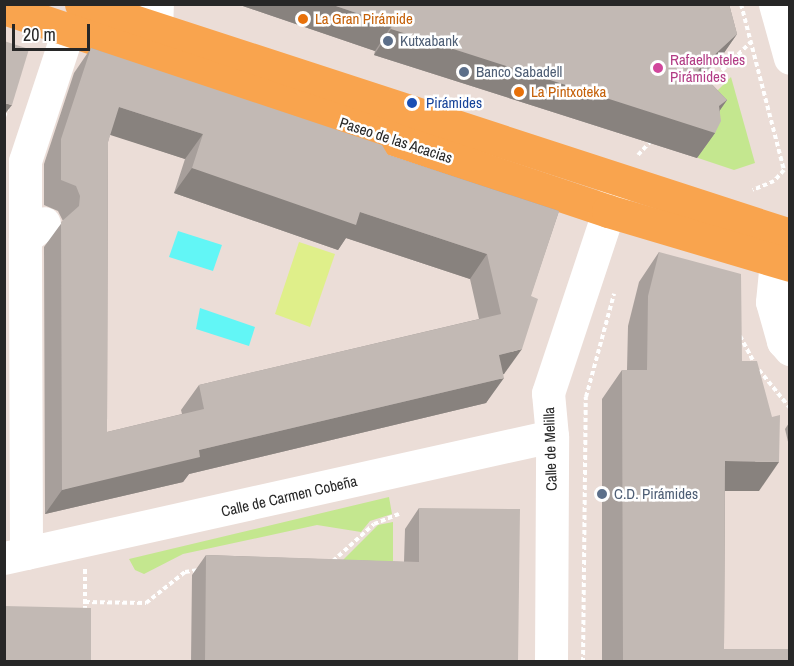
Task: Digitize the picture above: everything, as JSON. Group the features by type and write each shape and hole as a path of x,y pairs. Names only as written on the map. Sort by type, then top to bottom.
{"main road":[{"name":"Paseo de las Acacias","path":"4,8 74,18 156,17 613,196"},
{"name":"Paseo de las Acacias","path":"74,18 613,196 787,246"}],"street":[{"path":"775,4 789,58"},
{"name":"Calle de Carmen Cobeña","path":"74,18 26,161 34,230 15,556 552,436"},
{"name":"Calle de Melilla","path":"551,662 552,436 548,393 613,196"},
{"path":"787,246 772,302 789,349"}],"path":[{"path":"741,4 783,170 774,182 756,191 749,189"},
{"path":"702,90 751,42"},
{"path":"4,117 11,99"},
{"path":"638,154 654,138"},
{"path":"583,662 585,397 617,285"},
{"path":"737,324 764,381 789,408"},
{"path":"330,563 374,524 399,514"},
{"path":"85,602 146,603 185,572 208,569"},
{"path":"85,570 85,626"}],"green space":[{"path":"731,77 755,163 734,170 698,158 696,112"},
{"path":"299,242 335,254 310,327 275,314"},
{"path":"389,497 392,514 370,521 361,532 317,525 183,554 144,574 135,570 129,559"},
{"path":"393,522 393,583 332,571 378,525"}],"water":[{"path":"178,231 222,245 213,271 169,257"},
{"path":"200,308 255,327 249,346 196,329"}],"building":[{"path":"330,4 729,4 737,34 698,70 727,100 719,106 721,121 715,133 391,29 392,25"},
{"path":"4,41 29,49 12,105 4,103"},
{"path":"91,48 382,145 388,155 559,211 531,296 538,299 522,349 499,355 504,378 199,450 200,457 62,490 61,222 79,206 80,196 76,186 61,180 61,139","holes":["119,107 203,134 192,168 356,225 360,212 487,254 501,314 199,385 204,409 107,432 108,142"]},
{"path":"659,252 741,274 742,361 757,361 772,417 780,415 779,462 725,461 724,649 789,649 789,662 623,662 622,370 647,370 648,296"},
{"path":"419,508 520,509 518,662 205,662 206,555 419,562"},
{"path":"4,606 91,608 91,662 4,662"}],"place":[{"name":"La Gran Pirámide","path":"303,19"},
{"name":"Kutxabank","path":"388,41"},
{"name":"Rafaelhoteles Pirámides","path":"658,68"},
{"name":"Banco Sabadell","path":"464,72"},
{"name":"La Pintxoteka","path":"519,92"},
{"name":"Pirámides","path":"412,103"},
{"name":"C.D. Pirámides","path":"602,494"}]}
